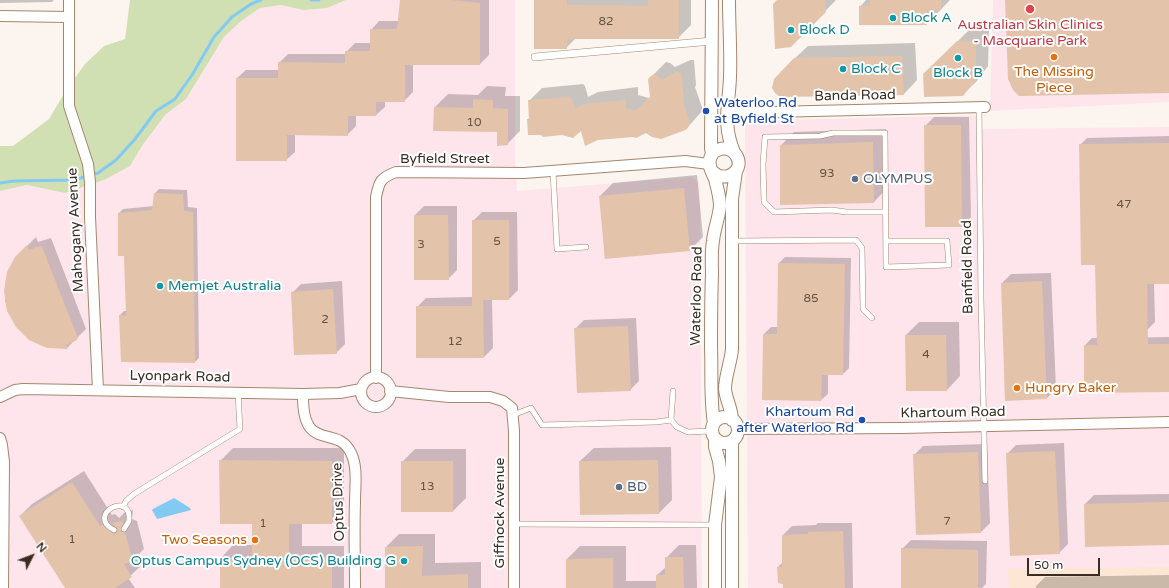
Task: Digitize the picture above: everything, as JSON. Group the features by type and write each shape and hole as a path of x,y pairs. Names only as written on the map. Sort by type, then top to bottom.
{"street":[{"name":"Mahogany Avenue","path":"69,0 69,106 88,164 90,182 90,217 98,390"},
{"name":"Waterloo Road","path":"712,0 711,163 718,191 720,207 712,253 711,311 713,431 721,477 715,525 715,588"},
{"path":"729,0 730,76 727,113 728,133 738,162 732,199 732,349 725,387 732,414 734,430 732,443 732,588"},
{"path":"0,16 69,17"},
{"path":"535,57 712,41"},
{"name":"Banda Road","path":"727,113 982,107"},
{"path":"734,152 725,148 715,151 711,163 715,175 724,178 736,171"},
{"name":"Byfield Street","path":"376,378 376,198 379,184 385,176 396,172 490,173 553,171 685,162 711,163"},
{"path":"376,378 384,380 390,387 388,401 374,407 370,406 362,399 361,389 367,381 376,378"},
{"name":"Lyonpark Road","path":"0,397 15,390 23,389 303,394 340,394 361,389"},
{"path":"390,392 449,397 490,397 502,400 512,408 513,415"},
{"name":"Optus Drive","path":"303,394 303,410 308,425 317,434 344,443 351,454 355,473 355,588"},
{"name":"Giffnock Avenue","path":"513,415 514,588"},
{"path":"721,418 728,418 734,430 726,443 721,443 713,431 721,418"},
{"name":"Khartoum Road","path":"734,430 1169,422"},
{"path":"0,438 4,462 3,588"}],"lane":[{"name":"Banfield Road","path":"982,107 980,298 985,481"},
{"path":"886,212 846,212 832,210 774,212 764,202 764,137 820,136 833,133 885,133 886,212 886,241 886,267 949,265 947,240 886,241"},
{"path":"553,171 557,249 586,247"},
{"path":"732,241 856,240 862,248 863,309 872,318"},
{"path":"673,391 671,420 677,427 688,432 713,431"},
{"path":"123,507 126,501 134,494 240,429 238,393"},
{"path":"513,415 531,408 542,425 656,422 671,420"},
{"path":"114,530 107,525 105,521 106,513 111,507 118,506 123,507 130,517 128,525 124,529"},
{"path":"514,524 715,525"}],"shaded area":[{"path":"346,0 515,0 515,158 517,191 692,177 699,182 702,588 0,588 0,191 27,185 65,193 130,166 142,146 165,115 186,99 224,37 241,21 260,8 281,5 303,10 327,8"},
{"path":"993,0 1169,0 1169,102 990,111"},
{"path":"993,115 979,116 979,129 1169,127 1169,588 748,588 745,121"},
{"path":"1169,567 1169,588 1009,588 1008,569"}],"green space":[{"path":"130,0 346,0 327,8 303,10 281,5 260,8 241,21 224,37 186,99 165,115 142,146 130,166 104,180 65,193 27,185 0,191 0,146 13,146 49,119 65,92 85,64 104,46 125,39"}],"water":[{"path":"174,498 191,510 157,519 152,510"}],"building":[{"path":"400,0 451,0 480,3 480,65 405,65 405,102 376,102 376,116 348,116 348,136 287,135 287,161 236,161 236,78 278,78 278,62 345,63 345,51 370,51 370,29 397,29"},
{"path":"534,0 567,0 567,5 648,6 648,0 679,0 679,39 567,39 567,49 534,49"},
{"name":"Block D","path":"777,0 825,0 826,12 791,47 775,49 773,4"},
{"name":"Block A","path":"870,0 941,0 941,10 927,11 927,25 859,25 859,6 870,6"},
{"path":"1005,0 1169,0 1169,93 1019,96 1013,90 1008,79"},
{"name":"Block B","path":"957,41 976,42 976,80 963,96 924,97 923,74"},
{"name":"Block C","path":"902,56 904,95 780,97 772,88 774,79 794,58"},
{"path":"676,72 681,73 683,101 690,124 687,129 683,131 661,139 652,137 646,133 636,138 598,140 585,146 581,131 573,138 562,135 543,137 541,135 528,135 528,100 569,97 572,100 575,109 584,104 625,100 626,108 635,111 650,97 648,79 650,77 654,74 662,80"},
{"path":"473,99 493,100 493,108 508,109 508,145 497,146 497,132 433,131 434,107 473,108"},
{"path":"924,125 961,125 962,227 925,227"},
{"path":"873,142 874,203 780,205 780,145"},
{"path":"1169,143 1169,284 1147,284 1148,344 1169,344 1169,392 1084,393 1084,345 1097,345 1095,265 1081,265 1079,144"},
{"path":"684,188 690,251 605,259 599,196"},
{"name":"Memjet Australia","path":"154,193 183,194 184,211 193,212 195,363 121,362 119,315 126,316 124,256 118,256 118,213 152,210"},
{"path":"414,215 448,215 449,280 414,280"},
{"path":"472,220 509,220 509,300 483,300 484,358 416,358 416,306 472,306"},
{"path":"27,245 29,250 40,246 42,247 78,338 77,340 66,345 68,349 47,348 29,340 16,327 7,311 4,291 7,272 15,257"},
{"path":"778,263 845,264 843,375 822,375 821,401 762,400 763,334 777,334"},
{"path":"1042,281 1047,399 1005,401 1001,283"},
{"path":"333,289 337,354 294,355 291,292"},
{"path":"628,326 631,391 577,393 574,328"},
{"path":"905,335 946,335 947,391 906,391"},
{"path":"1055,451 1060,554 1010,556 1006,453"},
{"path":"978,452 981,533 916,535 913,454"},
{"path":"219,460 332,461 332,524 289,524 289,558 332,558 332,588 220,588 220,558 252,558 252,524 220,524"},
{"name":"BD","path":"658,460 659,514 580,515 579,461"},
{"path":"401,461 453,461 453,512 401,512"},
{"path":"72,482 100,526 103,525 115,534 118,529 112,523 122,521 123,524 120,531 125,533 133,561 124,564 132,577 115,588 65,588 19,516"},
{"path":"1169,502 1169,545 1085,547 1084,504"},
{"path":"843,531 845,588 783,588 783,584 778,583 777,567 782,567 782,535 808,534 808,532"},
{"name":"Optus Campus Sydney (OCS) Building G","path":"423,546 422,576 468,574 468,588 385,588 385,547"},
{"path":"901,548 978,550 978,588 901,588"},
{"path":"665,557 683,557 684,588 656,588 656,575 665,575"},
{"path":"613,558 613,588 566,588 566,559"}],"waterway":[{"path":"0,183 14,181 74,180 98,173 116,160 135,139 156,111 175,99 192,75 214,37 232,17 251,4 261,0"},
{"path":"311,0 319,0"}],"place":[{"name":"Australian Skin Clinics - Macquarie Park","path":"1030,9"},
{"name":"Block A","path":"893,18"},
{"name":"Block D","path":"791,30"},
{"name":"The Missing Piece","path":"1054,57"},
{"name":"Block B","path":"958,58"},
{"name":"Block C","path":"843,69"},
{"name":"Waterloo Rd at Byfield St","path":"706,111"},
{"name":"OLYMPUS","path":"855,179"},
{"name":"Memjet Australia","path":"160,286"},
{"name":"Hungry Baker","path":"1017,388"},
{"name":"Khartoum Rd after Waterloo Rd","path":"862,420"},
{"name":"BD","path":"619,487"},
{"name":"Two Seasons","path":"255,540"},
{"name":"Optus Campus Sydney (OCS) Building G","path":"404,561"}]}
